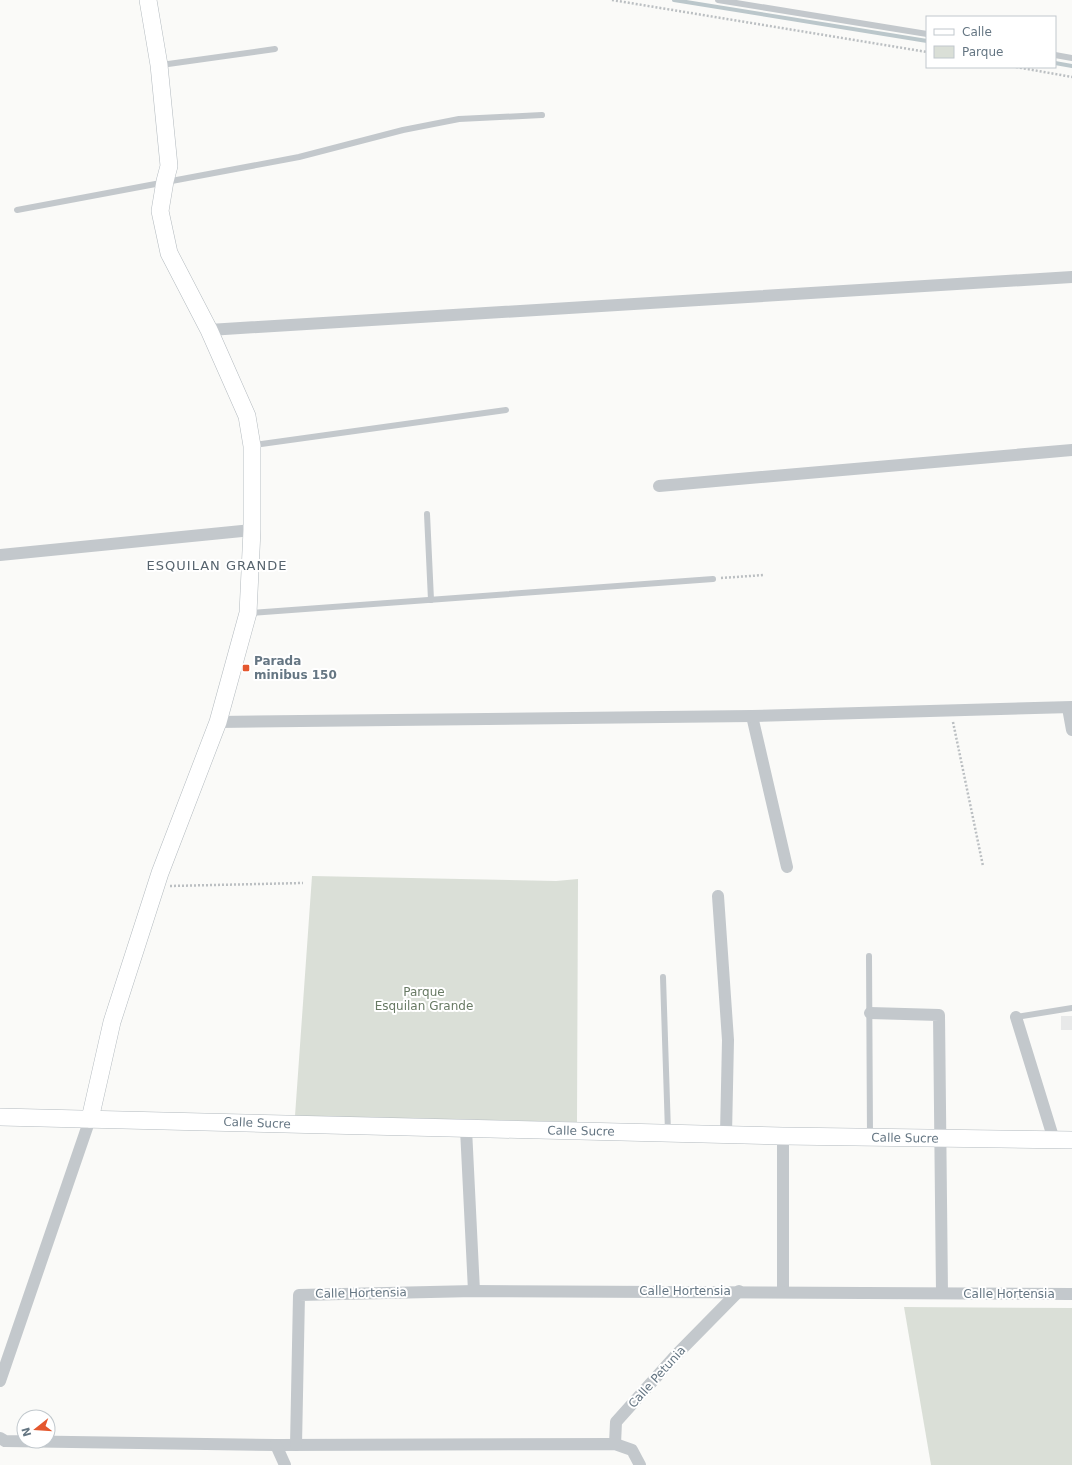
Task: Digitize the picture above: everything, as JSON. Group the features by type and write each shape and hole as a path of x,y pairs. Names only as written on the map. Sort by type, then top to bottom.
{"street":[{"path":"0,1381 90,1118 112,1022 156,886 218,722 248,613 252,530 252,446 246,416 209,330 169,253 160,211 169,166 159,65 148,0"},
{"path":"209,330 1072,278"},
{"path":"659,486 1072,450"},
{"path":"0,555 252,530"},
{"path":"218,722 752,716 1070,707 1072,730"},
{"path":"752,716 786,867"},
{"path":"718,896 728,1040 726,1134"},
{"path":"870,1013 939,1015 942,1293"},
{"path":"1016,1017 1054,1140"},
{"name":"Calle Sucre","path":"0,1117 783,1136 1072,1140"},
{"path":"466,1129 474,1291"},
{"path":"783,1136 783,1292"},
{"name":"Calle Hortensia","path":"296,1445 299,1295 474,1291 739,1291 1072,1294"},
{"name":"Calle Petunia","path":"615,1444 616,1422 676,1355 739,1291"},
{"path":"0,1438 5,1441 276,1445 615,1444 632,1450 640,1465"},
{"path":"276,1445 285,1465"}],"lane":[{"path":"718,0 926,34"},
{"path":"159,65 274,49"},
{"path":"1056,55 1072,58"},
{"path":"18,210 165,181 299,157 403,130 459,119 542,115"},
{"path":"252,446 506,410"},
{"path":"427,514 431,600"},
{"path":"248,613 713,579"},
{"path":"869,956 870,1137"},
{"path":"663,977 668,1133"},
{"path":"1016,1017 1072,1008"}],"path":[{"path":"612,0 926,52"},
{"path":"1022,68 1072,77"},
{"path":"713,579 764,575"},
{"path":"950,710 984,866"},
{"path":"156,886 303,883"}],"shaded area":[{"path":"1061,1016 1072,1016 1072,1030 1061,1030"}],"green space":[{"name":"Parque Esquilan Grande","path":"312,876 556,881 578,879 577,1122 295,1116"},
{"path":"904,1307 1072,1308 1072,1465 931,1465"}],"waterway":[{"path":"674,0 926,41"},
{"path":"1056,63 1072,66"}],"place":[{"name":"Parada minibus 150","path":"246,668"}],"district":[{"name":"ESQUILAN GRANDE","path":"217,565"}]}
